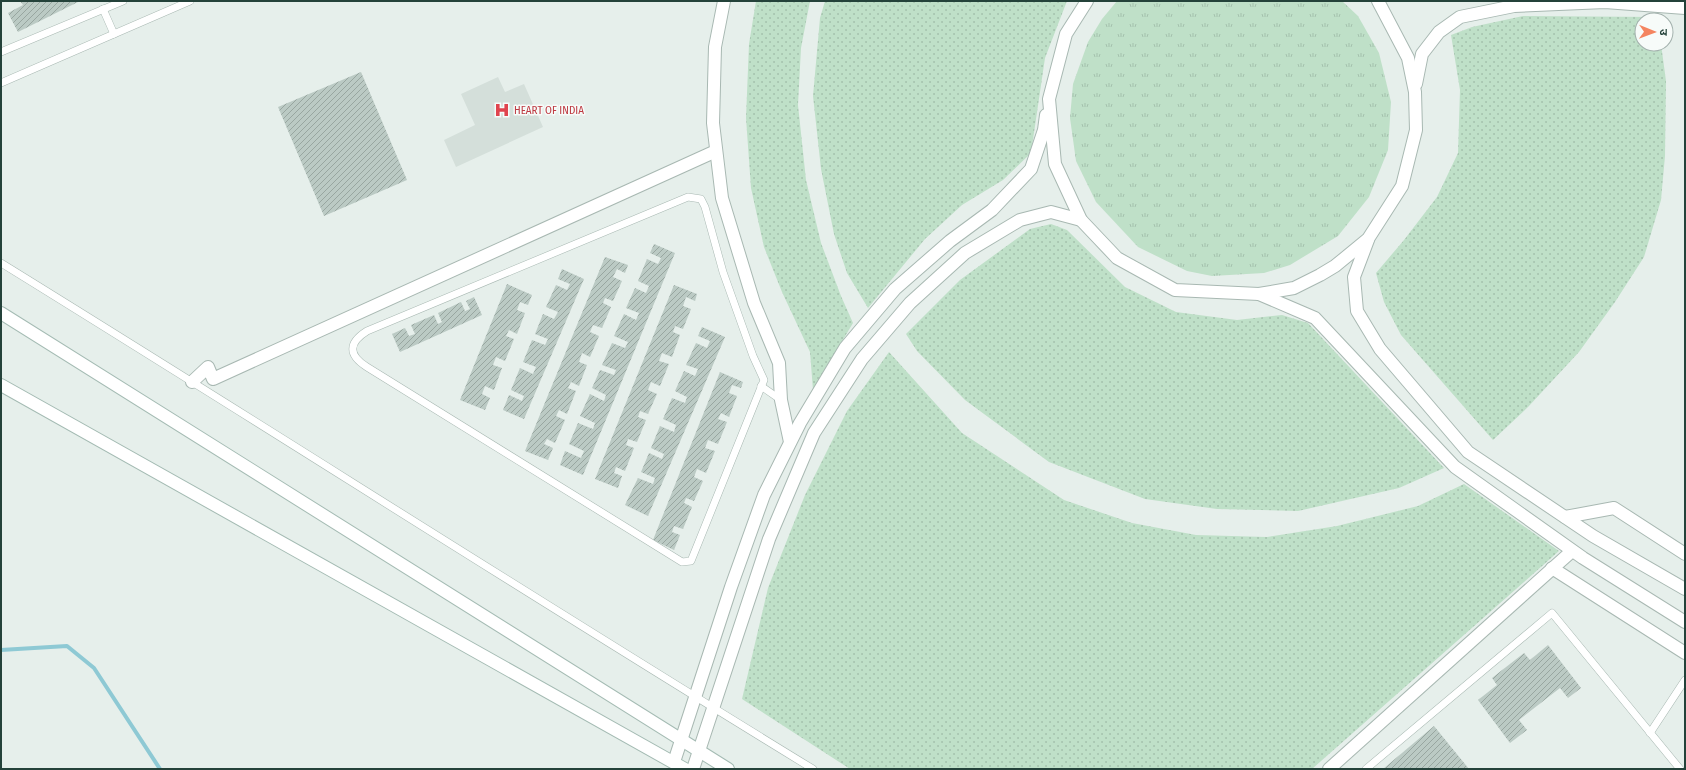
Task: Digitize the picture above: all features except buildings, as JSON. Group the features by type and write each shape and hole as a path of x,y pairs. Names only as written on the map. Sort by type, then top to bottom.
{"street":[{"path":"724,1 715,47 713,123 722,198 754,303 779,363 781,400 790,442"},
{"path":"1378,1 1408,58 1415,92 1416,130 1402,186 1368,239 1354,277 1357,311 1380,349 1468,452 1593,536 1685,589"},
{"path":"674,762 731,587 764,495 800,423 845,348 895,289 950,241 992,210 1031,169 1044,130 1049,98 1066,34 1085,2"},
{"path":"1415,92 1422,54 1439,32 1460,17 1514,6 1605,2 1685,8"},
{"path":"1049,98 1055,164 1081,220 1117,258 1175,290 1259,294 1294,288 1335,266 1368,239"},
{"path":"192,382 208,367 213,379 716,151"},
{"path":"693,769 769,539 814,433 862,359 910,303 965,253 1020,220 1051,212 1081,220"},
{"path":"1259,294 1314,318 1455,467 1572,550 1685,622"},
{"path":"1,313 728,769"},
{"path":"1,385 685,769"},
{"path":"1565,517 1614,508 1685,554"},
{"path":"1329,769 1572,550"},
{"path":"1552,568 1685,653"}],"lane":[{"path":"1,52 123,1"},
{"path":"1,83 190,1"},
{"path":"103,9 114,34"},
{"path":"688,197 694,197 701,199 705,207 723,272 753,356 764,380 761,386 691,561 682,562 366,367 356,360 353,354 353,345 357,338 367,331 688,197"},
{"path":"1,264 695,697 814,769"},
{"path":"761,386 781,400"},
{"path":"1366,769 1552,613 1680,769"},
{"path":"1650,733 1685,680"}],"shaded area":[{"name":"HEART OF INDIA","path":"498,77 505,92 524,84 543,127 456,167 444,140 475,125 461,94"}],"green space":[{"path":"756,1 810,1 801,48 798,105 806,180 821,243 853,323 813,390 810,352 782,292 764,247 751,188 746,118 749,44"},
{"path":"825,1 1067,1 1045,58 1031,153 1003,180 962,205 925,239 868,308 847,273 834,234 821,169 813,96 820,18"},
{"path":"1117,1 1342,1 1358,16 1379,53 1391,102 1388,150 1369,197 1338,236 1290,265 1264,273 1212,276 1187,271 1138,247 1096,202 1076,161 1070,118 1073,84 1088,42 1102,19"},
{"path":"1523,16 1634,17 1634,52 1662,52 1666,81 1665,156 1661,200 1644,257 1615,302 1579,352 1528,407 1493,440 1401,335 1384,302 1376,273 1437,197 1458,153 1460,90 1451,35 1472,27"},
{"path":"1051,224 1067,230 1125,287 1176,312 1237,320 1282,315 1308,323 1444,468 1399,488 1298,511 1217,509 1145,499 1049,462 965,400 917,351 906,334 960,280 1030,229"},
{"path":"889,352 962,433 1064,500 1132,523 1196,535 1267,537 1337,526 1418,506 1464,484 1559,551 1312,769 850,769 742,699 768,588 805,495 847,411"}],"waterway":[{"path":"1,650 67,646 94,668 160,769"}],"place":[{"name":"HEART OF INDIA","path":"502,110"}]}
